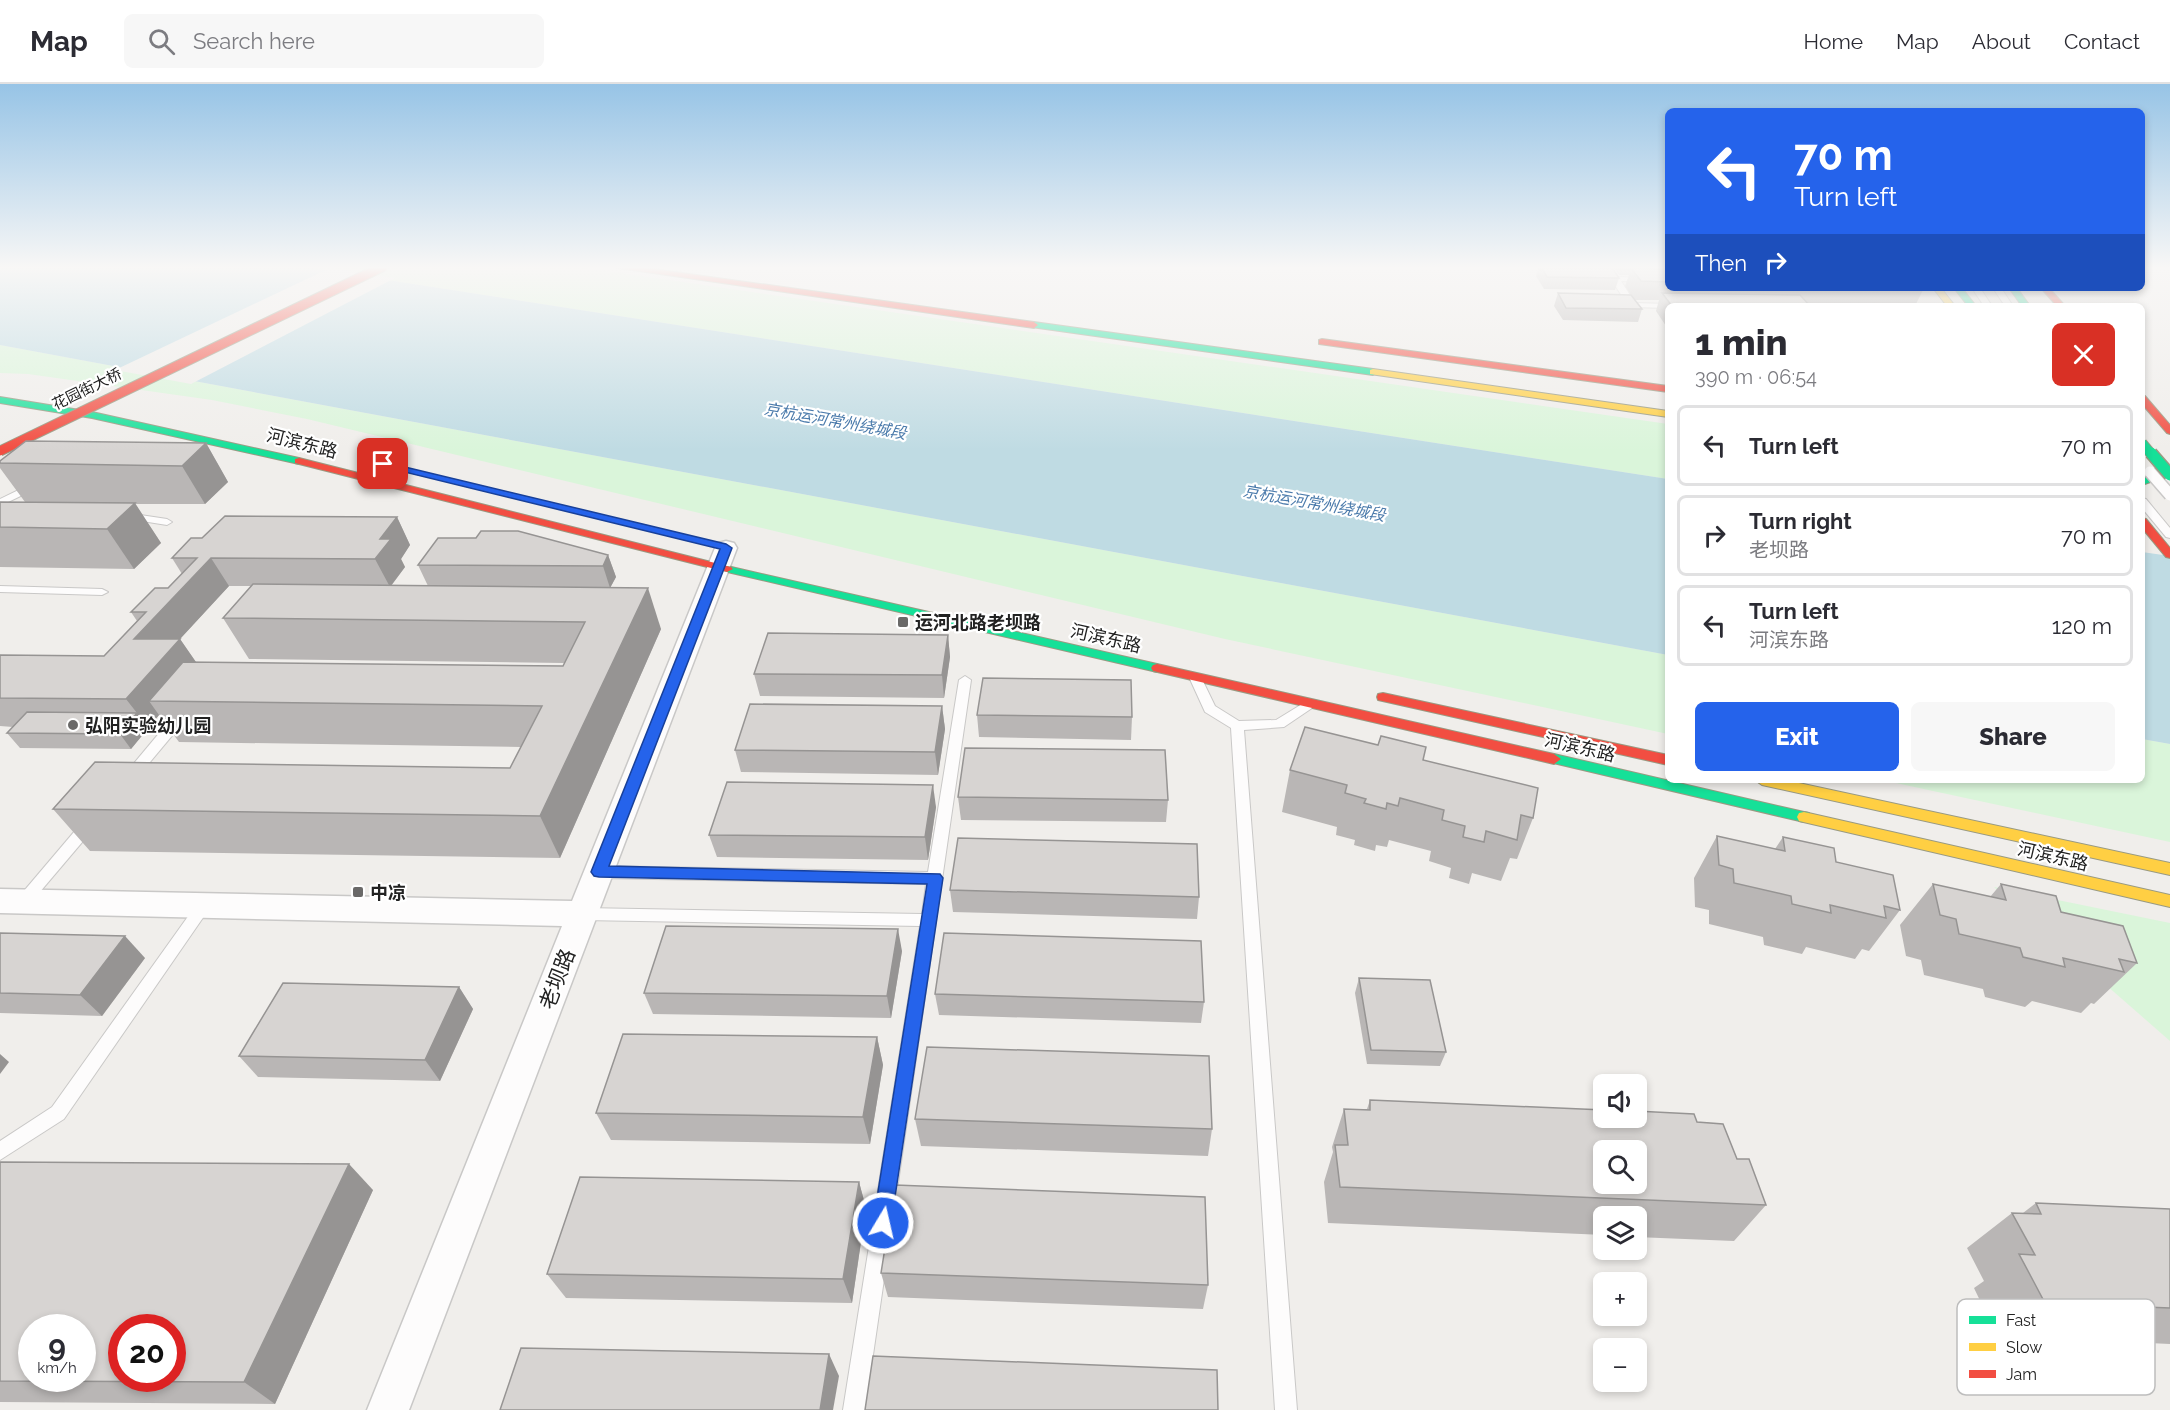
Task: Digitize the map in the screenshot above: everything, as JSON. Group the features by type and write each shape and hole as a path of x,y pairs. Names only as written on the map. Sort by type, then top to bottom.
{"main road":[{"name":"花园街大桥","path":"0,451 256,328"},
{"path":"1057,328 1665,414"},
{"path":"1304,339 1665,389"},
{"path":"0,415 24,410 48,392"},
{"name":"花园街大桥","path":"24,410 66,396"},
{"path":"0,464 92,415 120,404 81,397"},
{"name":"河滨东路","path":"0,400 24,410 92,415 724,553 1195,678 2170,901"},
{"path":"2145,402 2170,431"},
{"path":"2145,446 2170,473 2145,481"},
{"path":"2145,455 2170,459"},
{"path":"2145,482 2170,486"},
{"path":"2145,525 2170,555"},
{"name":"河滨东路","path":"1366,693 1665,758"},
{"name":"河滨东路","path":"1776,783 2170,869"}],"street":[{"name":"老坝路","path":"388,1410 724,553"},
{"path":"12,902 583,914"}],"lane":[{"path":"2145,466 2170,495"},
{"path":"0,503 42,482"},
{"path":"2145,505 2170,535"},
{"path":"119,516 167,522"},
{"path":"0,589 102,592"},
{"path":"1195,678 1210,709 1237,726 1278,724 1312,704"},
{"path":"855,1410 965,680"},
{"path":"118,791 190,705"},
{"path":"1237,726 1286,1410"},
{"path":"132,774 156,774"},
{"path":"12,902 96,816"},
{"path":"599,872 935,878"},
{"path":"0,1151 58,1113 204,905"},
{"path":"583,914 929,920"}],"green space":[{"path":"695,328 1001,328 1665,424 1665,479"},
{"path":"0,345 1665,654 1665,733 1225,639 307,419 212,400 28,374 0,373"},
{"path":"2145,740 2170,744 2170,842 1896,783 2145,783"},
{"path":"1994,887 2170,923 2170,1041"}],"water":[{"name":"京杭运河常州绕城段","path":"0,328 695,328 1665,479 1665,654 0,345"},
{"path":"2145,552 2170,556 2170,744 2145,740"}],"pier":[{"path":"204,328 299,328 191,384 115,370"}],"building":[{"path":"26,441 206,443 182,466 0,463"},
{"path":"0,502 135,503 107,529 0,527"},
{"path":"225,516 397,517 380,539 391,539 375,559 211,558 134,639 180,639 126,699 0,698 0,655 104,656 146,612 131,612 155,588 168,588 197,558 172,558 191,538 202,538"},
{"path":"481,531 518,531 608,555 603,566 418,565 438,538 476,538"},
{"path":"253,584 648,588 540,816 53,809 95,762 510,768 542,706 149,701 183,662 563,666 585,622 223,618"},
{"path":"768,633 948,635 942,675 754,674"},
{"path":"983,678 1131,680 1132,717 977,715"},
{"path":"750,704 942,706 935,752 735,750"},
{"path":"27,712 137,713 120,734 7,733"},
{"path":"1305,727 1378,745 1381,736 1426,747 1423,760 1538,788 1533,818 1521,815 1517,840 1486,831 1484,842 1463,837 1465,826 1442,820 1444,810 1400,798 1398,806 1387,803 1386,809 1364,803 1366,799 1345,793 1347,785 1290,770"},
{"path":"965,748 1165,750 1168,800 958,797"},
{"path":"727,782 933,785 925,837 709,835"},
{"path":"1717,836 1785,851 1783,837 1834,848 1836,862 1893,875 1900,910 1884,906 1886,918 1830,905 1831,913 1792,904 1791,896 1734,883 1733,869 1719,865"},
{"path":"958,838 1197,844 1199,897 950,890"},
{"path":"1933,884 2006,900 2001,884 2056,896 2061,912 2123,926 2137,963 2119,959 2124,972 2063,958 2065,967 2023,957 2020,948 1959,934 1956,919 1940,915"},
{"path":"666,926 898,929 887,996 644,993"},
{"path":"0,933 125,936 80,995 0,993"},
{"path":"944,933 1201,941 1204,1002 935,994"},
{"path":"1359,978 1430,980 1446,1052 1371,1050"},
{"path":"283,983 459,987 425,1060 239,1056"},
{"path":"623,1034 877,1037 863,1117 596,1113"},
{"path":"927,1047 1209,1056 1212,1129 915,1119"},
{"path":"1370,1100 1593,1110 1593,1128 1647,1128 1647,1112 1694,1114 1697,1122 1723,1124 1737,1159 1749,1159 1766,1205 1340,1187 1335,1145 1348,1145 1344,1109 1370,1110"},
{"path":"0,1162 349,1164 244,1382 186,1382 186,1314 108,1314 108,1381 96,1381 96,1314 18,1314 18,1381 0,1381"},
{"path":"580,1177 859,1182 843,1279 547,1274"},
{"path":"895,1185 1205,1197 1208,1285 881,1273"},
{"path":"2036,1203 2170,1209 2170,1308 2155,1307 2155,1299 2043,1299 2019,1254 2035,1255 2012,1213 2041,1214"},
{"path":"521,1348 829,1354 820,1410 500,1410"},
{"path":"873,1356 1217,1370 1218,1410 865,1410"}],"traffic: fast":[{"path":"1055,328 1373,372"},
{"path":"0,400 92,415 299,461"},
{"path":"2145,446 2170,475"},
{"path":"2145,481 2170,472"},
{"path":"727,569 1157,668"},
{"path":"1554,759 1804,817"}],"traffic: slow":[{"path":"1373,372 1665,414"},
{"path":"1776,783 2170,869"},
{"path":"1804,817 2170,901"}],"traffic: jam":[{"path":"0,451 256,328"},
{"path":"1322,342 1665,389"},
{"path":"2145,402 2170,431"},
{"path":"299,461 727,569"},
{"path":"2145,525 2170,555"},
{"path":"1157,668 1554,759"},
{"path":"1383,697 1665,759"}],"place":[{"name":"运河北路老坝路","path":"903,622"},
{"name":"弘阳实验幼儿园","path":"73,725"},
{"name":"中凉","path":"358,892"}],"route":[{"path":"383,464 726,548 599,872 935,878 883,1223"}]}
